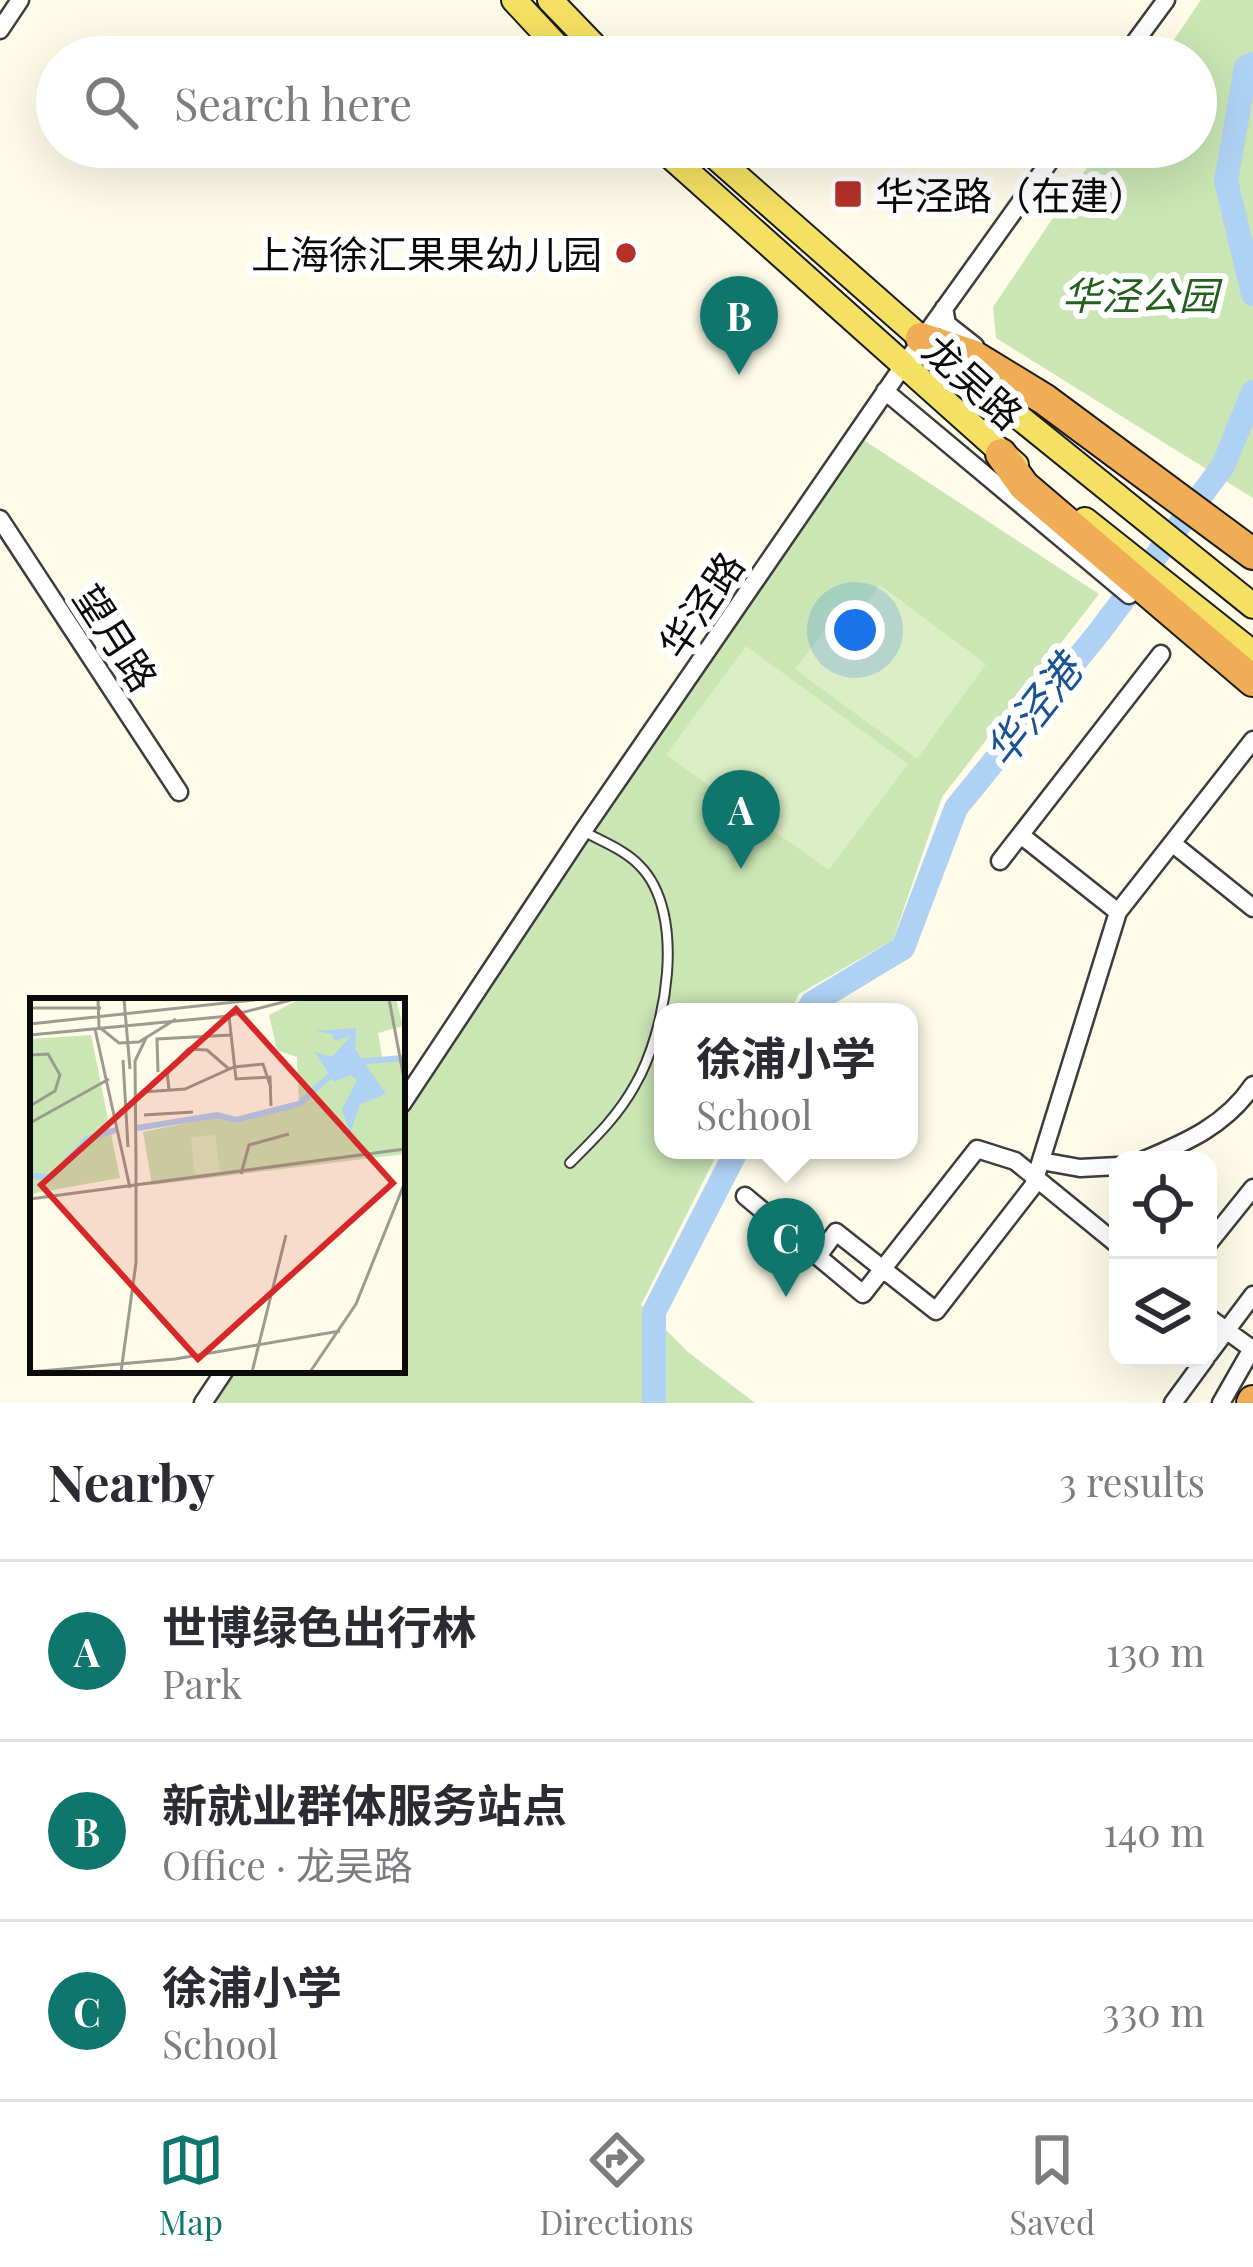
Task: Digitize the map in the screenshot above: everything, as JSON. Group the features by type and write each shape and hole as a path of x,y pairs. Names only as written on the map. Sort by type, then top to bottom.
{"highway":[{"path":"921,338 972,355 1044,399 1253,554"},
{"path":"1001,454 1024,486 1253,681"}],"main road":[{"path":"514,0 547,36"},
{"path":"550,0 584,36"},
{"name":"龙吴路","path":"683,168 1001,454"},
{"name":"龙吴路","path":"728,168 921,338 1253,606"},
{"path":"1118,565 1157,577 1253,653"}],"street":[{"path":"0,30 20,0"},
{"path":"1139,36 1166,0"},
{"name":"华泾路","path":"405,1099 921,338 1045,168"},
{"path":"944,308 946,324 964,341 1066,403 1253,536"},
{"path":"885,392 1118,565 1137,602 1253,699"},
{"name":"望月路","path":"0,519 179,792"},
{"path":"1000,861 1162,654"},
{"path":"818,1256 836,1232 937,1311 1038,1170 1118,912 1253,740"},
{"path":"1022,836 1118,912"},
{"path":"1172,843 1253,907"},
{"path":"1166,1151 1196,1139 1239,1105 1253,1085"},
{"path":"745,1196 863,1294 977,1150 1038,1170 1109,1237"},
{"path":"1038,1170 1109,1166"},
{"path":"1217,1233 1253,1188"},
{"path":"1217,1343 1253,1295"},
{"path":"1217,1324 1252,1348 1221,1403"},
{"path":"1173,1403 1200,1367"},
{"path":"203,1403 223,1373"}],"lane":[{"path":"583,831 640,866 663,910 669,964 663,1003"},
{"path":"570,1162 612,1121 638,1082 654,1039"}],"green space":[{"name":"华泾公园","path":"1201,0 1253,0 1253,498 996,338 993,307 1087,168 1217,168 1217,36 1176,36"},
{"path":"856,435 1099,594 942,797 893,940 799,994 794,1003 654,1003 654,1159 714,1159 641,1305 688,1352 755,1403 206,1403 226,1373 405,1373 405,1106"},
{"path":"880,585 986,664 917,759 795,669 843,607 857,618"},
{"path":"746,646 908,764 829,870 666,755"}],"waterway":[{"name":"华泾港","path":"1253,64 1246,67 1226,181 1253,294"},
{"name":"华泾港","path":"812,1003 903,948 956,808 1100,631 1223,466 1253,392"},
{"name":"华泾港","path":"654,1403 654,1312 732,1159"}],"place":[{"name":"华泾路（在建）","path":"848,194"},
{"name":"上海徐汇果果幼儿园","path":"626,253"},
{"name":"新就业群体服务站点","path":"739,375"},
{"name":"世博绿色出行林","path":"741,869"},
{"name":"徐浦小学","path":"786,1297"}]}
